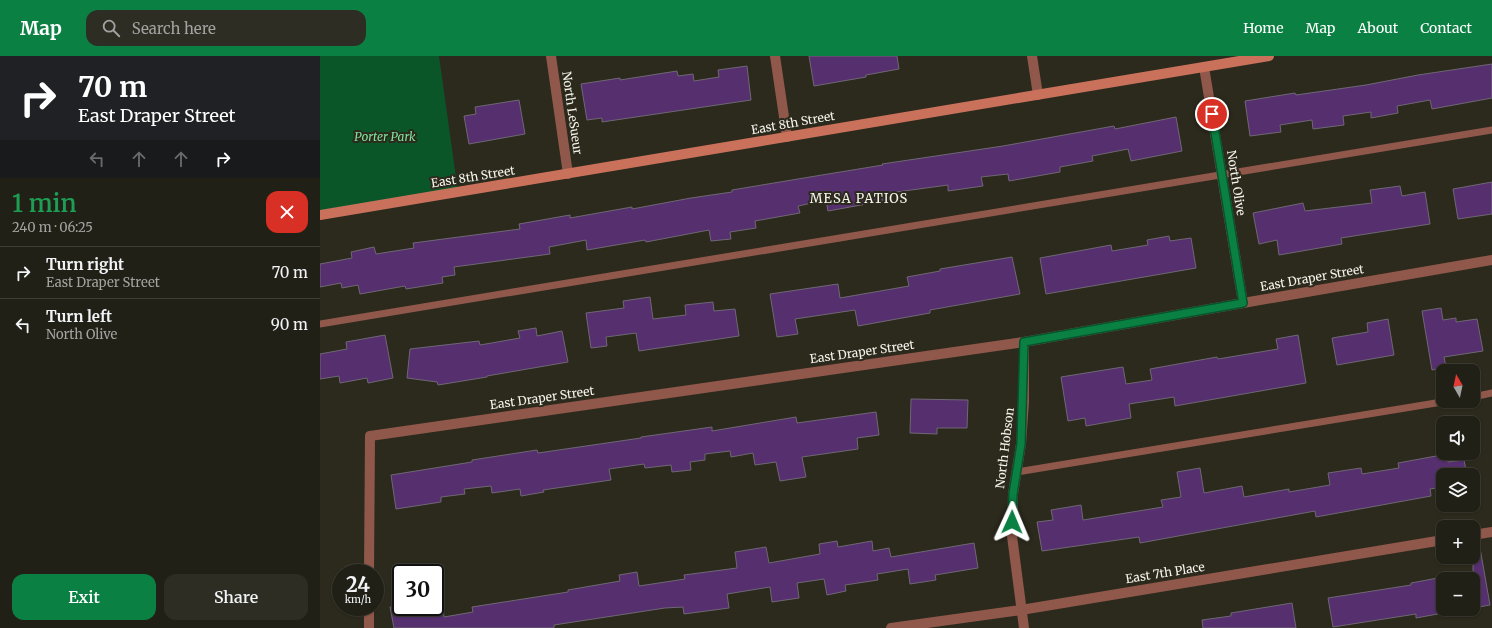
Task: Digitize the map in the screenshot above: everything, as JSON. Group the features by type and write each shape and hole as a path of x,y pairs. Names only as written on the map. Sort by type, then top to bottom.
{"street":[{"name":"North LeSueur","path":"551,56 568,174"},
{"path":"775,56 787,137"},
{"path":"1032,56 1038,95"},
{"name":"East 8th Street","path":"320,215 1269,56"},
{"name":"North Olive","path":"1204,67 1243,303"},
{"name":"East Draper Street","path":"370,564 370,436 1024,342 1492,260"},
{"name":"North Hobson","path":"1024,342 1021,444 1013,494 1012,536 1024,628"},
{"path":"1480,534 1492,532"},
{"name":"East 7th Place","path":"891,628 1021,610 1436,541"},
{"path":"369,616 369,628"}],"lane":[{"path":"320,324 1222,176 1492,130"},
{"path":"1480,396 1492,393"},
{"path":"1017,472 1436,403"}],"green space":[{"name":"Porter Park","path":"320,56 439,56 458,192 320,215"}],"building":[{"path":"809,56 897,56 899,69 866,75 866,77 814,86"},
{"path":"1492,64 1492,98 1432,109 1430,100 1397,106 1398,113 1371,118 1371,112 1343,116 1344,125 1313,129 1312,120 1280,125 1281,132 1250,136 1245,101 1295,93 1296,95 1366,85 1418,75"},
{"path":"747,66 751,100 602,122 602,118 587,120 581,84 620,78 620,80 677,71 678,76 693,74 694,81 719,77 718,70"},
{"path":"519,100 525,134 469,144 464,116 476,114 475,107"},
{"path":"1176,117 1182,151 1131,161 1128,149 1092,156 1093,161 1060,167 1060,172 1009,181 1008,174 981,177 983,186 948,191 948,185 882,194 883,201 828,211 826,200 798,206 800,213 755,221 756,228 730,232 731,239 711,241 709,230 646,242 645,240 587,250 586,240 549,247 550,254 454,267 455,275 442,277 443,283 406,289 405,286 360,294 358,285 342,288 341,283 320,287 320,264 352,258 351,252 374,247 376,254 414,248 413,243 520,229 519,224 570,215 570,218 632,207 632,209 732,192 732,190 883,165 882,164 1003,146 1114,126 1115,129"},
{"path":"1492,182 1492,214 1458,219 1453,189"},
{"path":"1400,186 1402,196 1425,192 1430,224 1341,238 1342,244 1279,255 1277,240 1259,244 1253,213 1303,203 1305,211 1372,203 1370,190"},
{"path":"1169,236 1170,241 1191,238 1196,268 1046,294 1040,258 1111,245 1112,251 1148,245 1147,240"},
{"path":"1012,257 1020,294 930,310 930,313 858,326 855,310 795,319 798,334 777,337 770,294 838,284 840,298 909,286 907,277 940,271 940,269"},
{"path":"650,297 653,319 686,315 685,305 713,302 714,311 735,309 739,336 639,351 636,333 606,337 607,346 591,348 586,313 624,308 623,301"},
{"path":"1441,308 1443,320 1456,318 1456,322 1477,319 1483,351 1444,357 1445,364 1436,364 1436,369 1432,370 1422,311"},
{"path":"1388,319 1394,355 1337,365 1332,338 1368,332 1367,323"},
{"path":"536,328 537,336 562,331 568,362 438,385 437,382 407,378 410,349 479,341 480,345 520,338 518,331"},
{"path":"385,335 393,378 368,383 367,378 340,383 339,376 320,379 320,354 347,349 346,342"},
{"path":"1298,335 1306,383 1175,406 1174,397 1129,404 1131,418 1086,426 1085,418 1068,421 1061,377 1123,367 1126,384 1152,380 1150,369 1217,357 1218,359 1278,349 1276,339"},
{"path":"911,399 968,400 967,428 937,428 937,434 910,433"},
{"path":"876,412 879,435 857,438 858,449 802,457 806,477 780,481 776,462 755,465 753,453 731,457 730,451 705,454 705,460 690,462 691,470 672,472 671,465 645,468 644,464 609,469 611,480 543,490 544,492 521,496 520,489 492,493 491,486 464,489 465,494 441,497 441,502 396,509 391,475 537,450 538,453 712,427 712,431 796,417 797,423"},
{"path":"1436,456 1436,460 1448,460 1448,462 1464,460 1466,468 1436,468 1436,488 1430,489 1431,496 1316,517 1315,511 1140,543 1139,537 1042,551 1037,522 1053,520 1051,510 1081,505 1083,520 1163,507 1161,500 1181,497 1177,472 1200,468 1204,493 1242,486 1244,497 1289,489 1289,492 1330,485 1328,473 1361,468 1362,474 1399,468 1398,463"},
{"path":"837,541 838,547 872,541 873,551 889,548 891,557 974,543 978,568 935,575 936,580 910,584 908,569 877,574 878,580 845,585 846,591 827,595 824,579 797,583 799,598 772,602 770,587 727,594 729,608 684,614 683,607 665,608 554,625 554,628 394,628 390,607 392,607 392,616 444,617 473,612 472,607 568,592 568,590 620,581 619,575 637,572 639,586 685,579 684,575 737,568 735,552 766,547 769,563 820,554 819,544"},
{"path":"1480,548 1490,605 1480,607 1480,572 1473,572 1473,564 1480,564"},
{"path":"1436,578 1436,614 1416,618 1416,614 1333,627 1328,598 1411,585 1411,583"},
{"path":"1292,603 1296,628 1203,628 1202,620 1231,616 1231,613"}],"district":[{"name":"MESA PATIOS","path":"859,198"}],"route":[{"path":"1012,522 1013,494 1021,444 1024,402 1024,342 1243,303 1212,114"}]}
